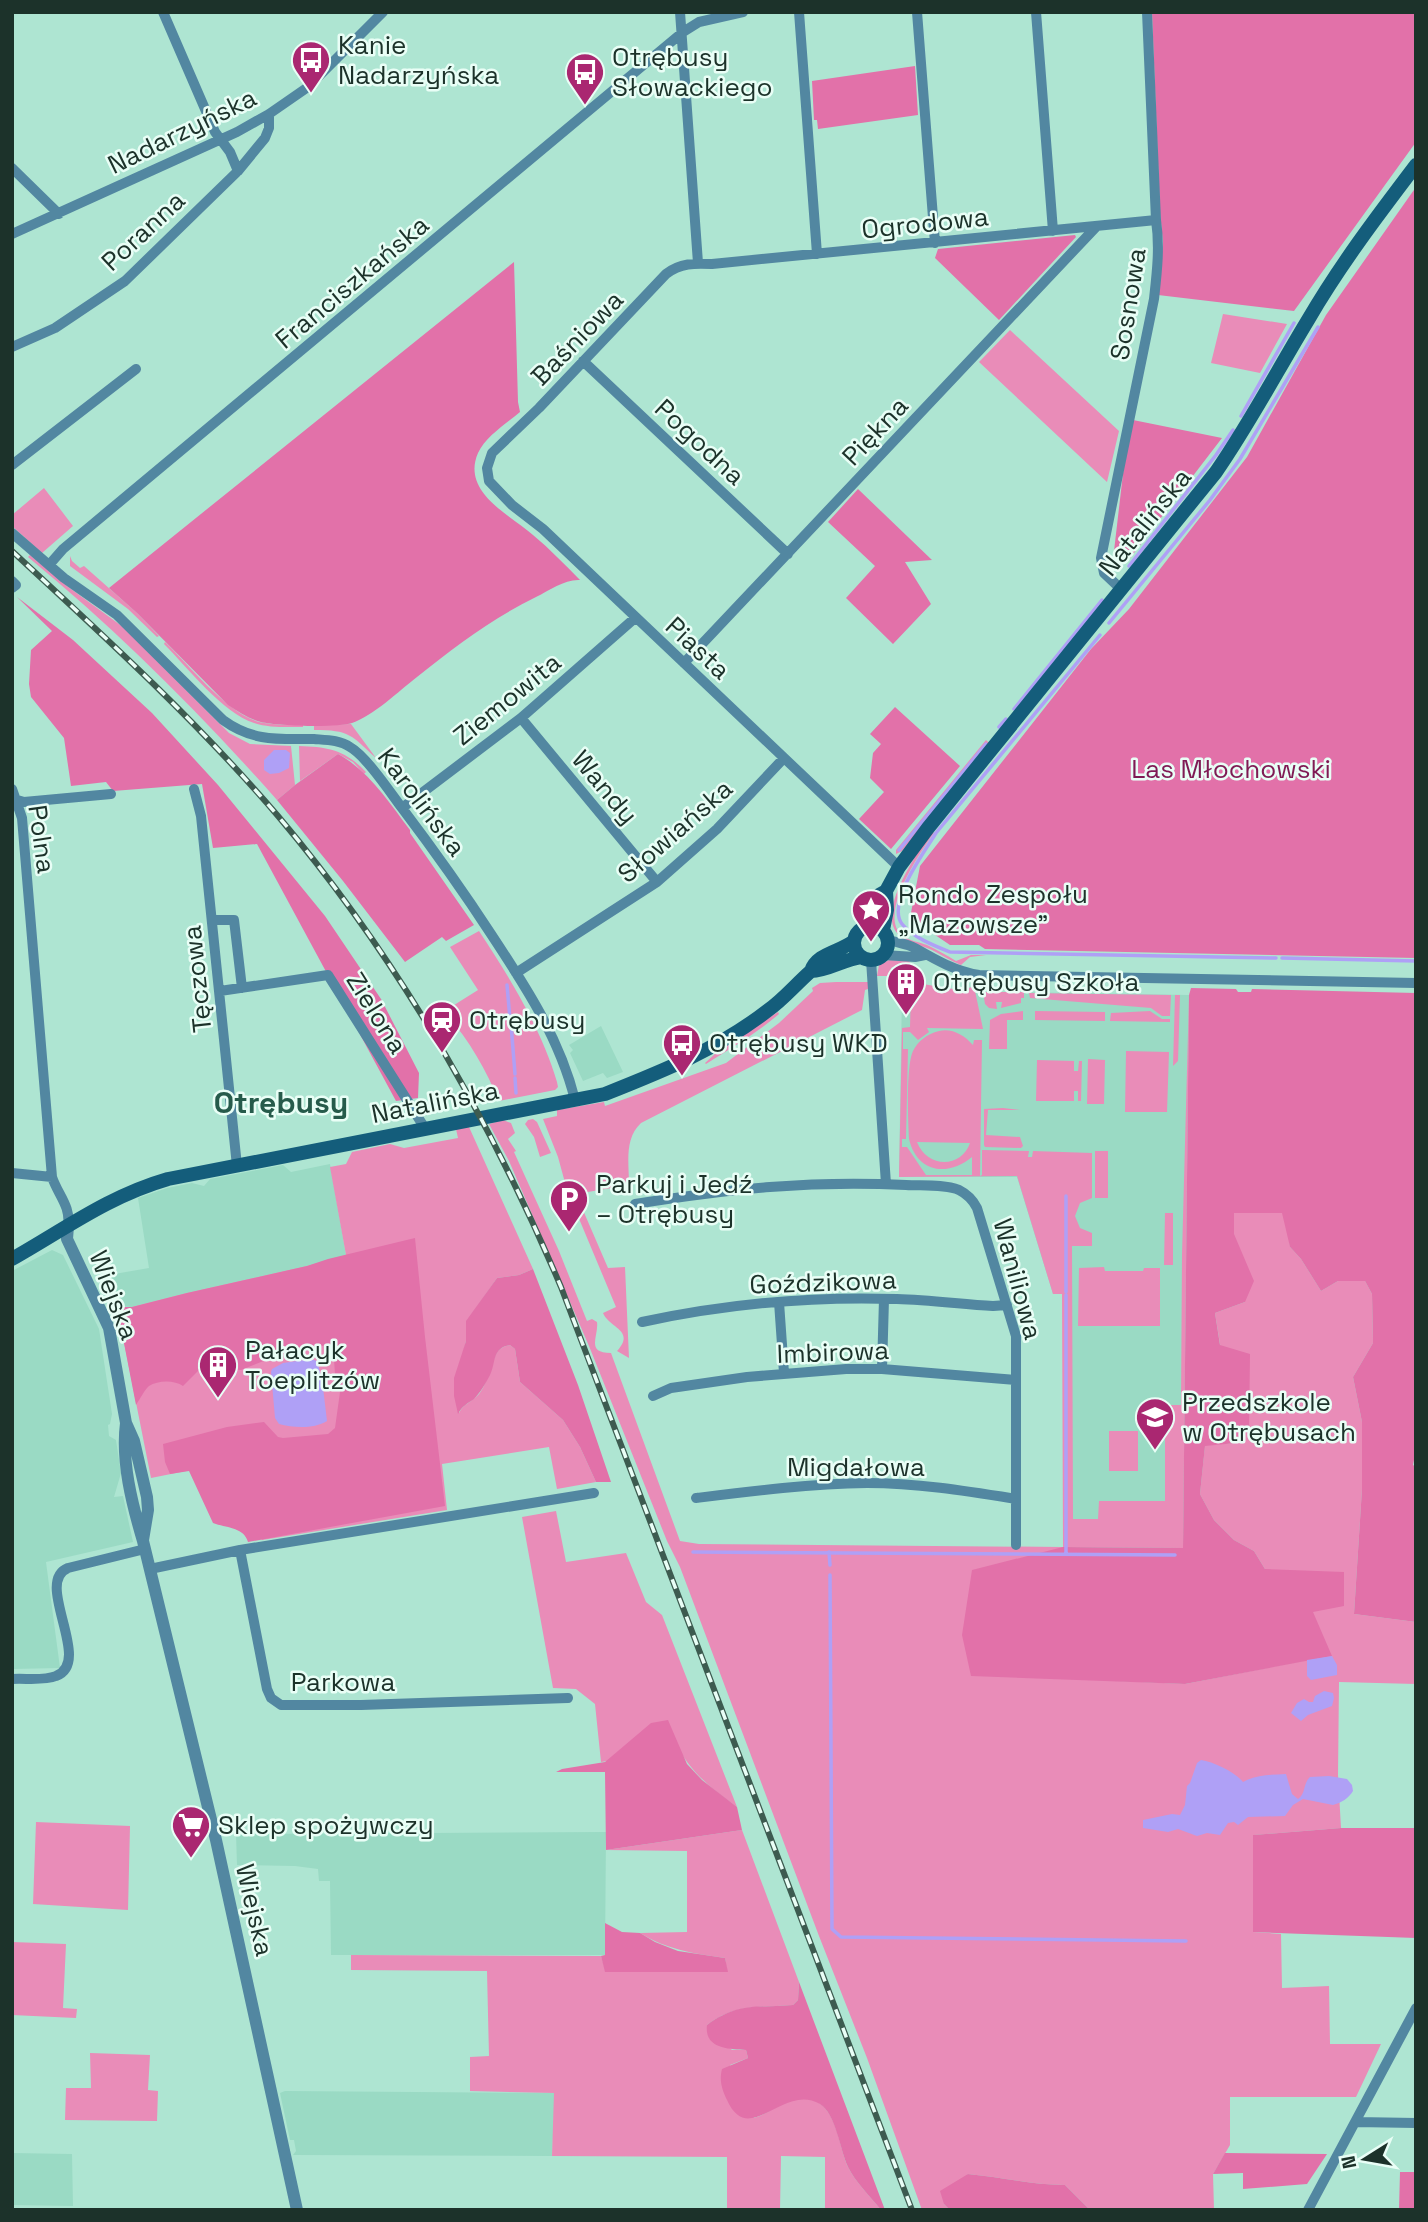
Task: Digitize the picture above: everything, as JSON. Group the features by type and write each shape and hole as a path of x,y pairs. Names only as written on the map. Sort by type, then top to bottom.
{"main road":[{"name":"Natalińska","path":"885,934 886,891 899,867 1216,472 1244,430 1340,267 1416,165"},
{"name":"Natalińska","path":"864,927 879,895 886,891"},
{"path":"874,926 885,934 887,947 872,957 856,950 856,934 864,927 874,926"},
{"name":"Natalińska","path":"12,1259 112,1199 167,1179 605,1094 710,1049 770,1010 820,959 854,941"},
{"name":"Natalińska","path":"811,971 872,957"}],"street":[{"path":"163,12 220,140 230,152 238,171"},
{"name":"Nadarzyńska","path":"12,234 220,140 269,114 314,82 383,12"},
{"path":"680,12 698,263"},
{"name":"Franciszkańska","path":"49,565 63,549 683,32 699,22 743,12"},
{"path":"799,12 817,254"},
{"path":"917,12 935,243"},
{"path":"1036,12 1053,231"},
{"name":"Sosnowa","path":"1122,590 1104,573 1101,558 1154,299 1159,243 1147,12"},
{"name":"Poranna","path":"12,347 55,328 125,281 238,171 265,138 269,128 269,114"},
{"path":"12,168 59,214"},
{"name":"Ogrodowa","path":"698,263 712,264 1156,220"},
{"name":"Piękna","path":"684,663 1096,227"},
{"name":"Baśniowa","path":"492,453 539,408 669,272 678,267 698,263"},
{"name":"Pogodna","path":"583,361 788,554"},
{"path":"12,465 136,369"},
{"name":"Piasta","path":"492,453 486,472 494,488 543,529 899,867"},
{"name":"Karolińska","path":"12,533 49,565 117,615 223,720 243,733 261,738 329,740 348,746 359,755 458,884 516,973 556,1041 575,1100"},
{"name":"Ziemowita","path":"402,808 521,718 635,618"},
{"name":"Wandy","path":"521,718 657,882"},
{"name":"Słowiańska","path":"516,973 657,882 717,830 784,758"},
{"name":"Polna","path":"12,789 22,818 52,1177 70,1217 68,1226"},
{"name":"Tęczowa","path":"194,789 201,817 237,1166"},
{"path":"15,800 24,802 111,794"},
{"path":"212,920 234,920 242,988"},
{"path":"885,934 958,971 985,975 1416,983"},
{"path":"886,1184 872,957 925,955"},
{"name":"Zielona","path":"220,991 328,975 425,1130"},
{"path":"12,1173 52,1177"},
{"name":"Waniliowa","path":"635,1204 744,1188 814,1183 952,1188 971,1199 978,1208 1016,1336 1016,1545"},
{"name":"Wiejska","path":"68,1226 67,1239 109,1328 125,1423 123,1443 135,1515 209,1815 298,2210"},
{"path":"882,1369 884,1299"},
{"name":"Goździkowa","path":"642,1322 715,1309 779,1302 884,1299 1007,1305"},
{"path":"779,1302 784,1373"},
{"name":"Imbirowa","path":"653,1396 671,1388 784,1373 882,1369 1016,1380"},
{"name":"Migdałowa","path":"696,1498 792,1487 868,1483 958,1489 1016,1499"},
{"path":"150,1569 240,1550 594,1493"},
{"path":"12,1678 54,1677 64,1670 69,1651 57,1593 60,1572 144,1545"},
{"name":"Parkowa","path":"240,1550 267,1689 271,1699 281,1705 568,1698"},
{"path":"183,1815 209,1815"},
{"path":"1308,2210 1416,2008"},
{"path":"1356,2122 1416,2123"}],"shaded area":[{"path":"1223,314 1287,324 1260,373 1211,363"},
{"path":"1010,330 1119,431 1107,482 979,362"},
{"path":"44,488 73,526 42,553 12,526 12,515"},
{"path":"30,555 123,627 229,733 250,744 291,746 295,785 277,800 157,674 94,614 28,557"},
{"path":"70,556 80,568 84,566 137,613 159,636 70,566"},
{"path":"165,642 234,709 259,722 303,727 266,726 242,718 218,700"},
{"path":"351,724 376,758 349,735 314,730 314,725"},
{"path":"986,740 990,744 902,851 896,854 896,850"},
{"path":"299,746 336,751 351,759 366,772 364,774 353,762 338,754 300,781"},
{"path":"274,750 286,750 290,753 289,768 270,774 264,770 264,760"},
{"path":"932,831 934,833 904,883 895,913 896,926 905,937 927,945 956,961 971,955 986,955 970,957 961,965 905,940 893,924 895,897"},
{"path":"479,931 533,1023 557,1082 558,1087 555,1090 499,1101 475,1054 443,1012 478,990 450,947"},
{"path":"889,960 909,961 914,968 910,976 904,976 902,967 897,965 891,968 890,976 877,976 879,965"},
{"path":"868,982 862,1010 641,1123 630,1144 629,1185 576,1194 608,1268 625,1267 629,1358 617,1351 622,1344 623,1334 603,1313 616,1307 567,1190 543,1119 557,1116 557,1110 604,1102 605,1106 726,1063 779,1023 813,991 812,988 820,983"},
{"path":"914,983 952,989 974,986 983,1029 927,1028 929,1032 918,1040 910,1032 903,1032 903,1049 908,1049 906,1139 902,1139 902,1147 907,1147 926,1175 972,1175 972,1157 953,1167 934,1168 919,1159 909,1139 908,1081 913,1051 927,1036 944,1030 958,1033 973,1045 974,1040 982,1040 980,1176 982,1150 1029,1151 1028,1157 1032,1157 1033,1151 1092,1153 1092,1198 1080,1203 1075,1216 1080,1228 1092,1233 1092,1246 1072,1246 1073,1519 1098,1519 1099,1501 1165,1501 1165,1405 1181,1405 1189,995 1183,1548 1063,1547 1062,1294 1053,1294 1017,1176 899,1177 902,1028 910,1027 911,990","holes":["917,1142 970,1143 959,1157 944,1162 928,1157"]},
{"path":"902,990 1189,995 1183,1548 1070,1547 1070,1293 1053,1294 1017,1177 899,1177"},
{"path":"983,992 1024,992 1024,998 1021,998 1021,1003 1001,1008 1002,1002 996,1002 997,1009 989,1008 985,1004"},
{"path":"1029,993 1171,995 1170,1016 1162,1016 1151,1008 1030,998"},
{"path":"1175,995 1180,995 1178,1061 1173,1066"},
{"path":"1023,1011 1023,1020 1007,1020 1007,1049 989,1049 990,1020 1001,1014"},
{"path":"1035,1011 1105,1012 1105,1021 1035,1020"},
{"path":"1150,1011 1162,1019 1170,1019 1170,1022 1110,1021 1111,1013"},
{"path":"778,1012 779,1014 753,1034 705,1063 717,1052"},
{"path":"601,1026 623,1072 607,1078 603,1073 583,1081 569,1045"},
{"path":"1126,1051 1169,1052 1167,1112 1125,1112"},
{"path":"1088,1059 1105,1060 1104,1104 1087,1104"},
{"path":"1037,1060 1074,1061 1074,1071 1078,1071 1079,1061 1082,1061 1081,1101 1078,1101 1078,1091 1074,1091 1074,1101 1036,1101"},
{"path":"1279,1095 1290,1247 1321,1291 1338,1281 1365,1281 1372,1294 1373,1343 1353,1377 1362,1422 1362,1489 1354,1614 1416,1622 1416,1684 1339,1682 1338,1775 1341,1828 1254,1835 1253,1932 1281,1934 1282,1988 1329,1986 1330,2044 1381,2044 1356,2097 1230,2097 1230,2145 1213,2174 1214,2209 1090,2210 1065,2185 968,2174 944,2204 950,2210 922,2210 680,1567 667,1541 589,1346 509,1161 489,1124 503,1120 511,1123 515,1133 508,1139 516,1151 514,1152 587,1321 592,1319 597,1322 596,1347 611,1353 680,1541 699,1544 1063,1547 1076,1679 1185,1684 1307,1660 1254,1551 1234,1540 1214,1520 1200,1494 1205,1445 1236,1443 1215,1313 1245,1302 1203,1233"},
{"path":"984,1109 1020,1110 988,1110 986,1135 1020,1137 1023,1146 1021,1148 984,1145"},
{"path":"533,1119 537,1122 551,1153 540,1157 534,1137 525,1124"},
{"path":"469,1127 533,1269 519,1275 497,1278 467,1321 459,1413 481,1391 496,1354 510,1345 515,1349 520,1382 563,1420 580,1447 596,1482 557,1489 549,1447 442,1464 447,1510 262,1540 216,1465 151,1478 117,1307 132,1307 346,1255 330,1167 346,1164 352,1152 390,1144 404,1148 458,1138 456,1129"},
{"path":"1095,1151 1108,1151 1108,1198 1095,1198"},
{"path":"330,1164 346,1255 132,1307 116,1306 97,1277 149,1268 138,1198 167,1188 192,1183 204,1186 210,1179 283,1165 291,1172"},
{"path":"1165,1213 1173,1213 1173,1265 1164,1265"},
{"path":"52,1250 63,1255 99,1329 112,1414 108,1425 109,1436 116,1440 121,1473 114,1497 123,1496 133,1542 46,1562 60,1668 12,1669 12,1271"},
{"path":"1104,1267 1105,1271 1160,1268 1160,1326 1078,1326 1079,1268"},
{"path":"311,1359 317,1361 322,1379 327,1421 304,1427 279,1424 275,1418 272,1369 283,1363"},
{"path":"1109,1431 1138,1431 1138,1471 1109,1471"},
{"path":"556,1511 566,1562 626,1553 646,1602 662,1615 737,1807 697,1774 679,1749 601,1762 595,1704 576,1689 553,1688 522,1517"},
{"path":"1332,1656 1337,1665 1337,1675 1311,1680 1307,1676 1307,1660"},
{"path":"1324,1691 1333,1693 1332,1706 1308,1715 1301,1721 1291,1713 1297,1703 1304,1699 1313,1702 1315,1696"},
{"path":"1201,1760 1224,1768 1243,1782 1259,1776 1286,1774 1292,1794 1298,1799 1310,1777 1347,1779 1353,1791 1344,1800 1333,1805 1303,1799 1293,1805 1285,1816 1248,1817 1238,1825 1234,1822 1228,1823 1220,1835 1207,1833 1197,1836 1178,1829 1168,1832 1143,1828 1143,1820 1180,1815 1185,1805 1187,1786"},
{"path":"36,1822 130,1826 128,1910 33,1904"},
{"path":"742,1830 799,1982 798,2000 793,2005 738,2010 707,2025 732,2050 746,2050 748,2058 730,2065 754,2118 797,2098 815,2101 830,2115 835,2125 851,2173 881,2210 825,2210 825,2157 781,2156 780,2210 727,2210 727,2157 552,2156 554,2093 470,2091 470,2057 489,2056 487,1971 351,1970 351,1955 601,1956 606,1972 727,1972 725,1958 670,1947 640,1933 687,1932 687,1851 606,1850"},
{"path":"606,1832 605,1955 331,1955 330,1881 319,1881 318,1869 237,1865 236,1834"},
{"path":"12,1942 66,1944 63,2008 77,2009 76,2018 12,2015"},
{"path":"90,2053 150,2055 148,2090 158,2091 157,2121 65,2120 66,2088 91,2088"},
{"path":"280,2093 555,2093 552,2156 293,2155 296,2151 294,2140 290,2140"},
{"path":"12,2153 72,2154 73,2206 12,2205"}],"green space":[{"path":"1152,12 1416,12 1416,142 1294,311 1158,295 1163,242"},
{"path":"915,66 918,115 818,129 817,120 814,120 812,81"},
{"name":"Las Młochowski","path":"1416,187 1416,958 985,949 979,945 950,945 910,918 920,866 1091,649 1129,609 1247,457 1326,315"},
{"path":"1075,235 999,320 935,258 938,249"},
{"path":"514,262 520,412 491,436 478,453 476,479 490,501 539,540 580,580 558,586 489,624 360,720 344,725 280,725 257,721 240,713 228,705 109,588"},
{"path":"1133,420 1222,438 1127,562 1114,551 1124,465"},
{"path":"858,489 932,560 905,562 931,604 893,644 846,598 875,566 828,522"},
{"path":"17,597 73,640 152,713 218,785 325,916 381,999 419,1073 418,1098 396,1101 257,844 213,848 202,784 113,791 106,782 71,786 64,738 31,697 29,684 31,650 52,631"},
{"path":"895,707 960,766 891,849 859,819 884,792 870,778 873,753 881,744 870,734"},
{"path":"338,754 369,778 386,798 474,925 446,941 442,937 405,962 277,800"},
{"path":"1191,988 1236,989 1238,992 1251,992 1252,989 1416,993 1416,1450 1413,1465 1416,1467 1416,1622 1354,1614 1362,1489 1362,1422 1353,1377 1373,1343 1372,1294 1365,1281 1338,1281 1321,1291 1290,1247 1282,1213 1234,1213 1234,1234 1254,1281 1245,1302 1215,1313 1220,1345 1250,1354 1249,1429 1236,1443 1205,1446 1200,1494 1214,1520 1234,1540 1254,1551 1265,1569 1344,1572 1344,1606 1313,1612 1332,1656 1185,1684 971,1676 962,1635 972,1570 1063,1547 1183,1548"},
{"path":"415,1238 445,1506 248,1542 243,1533 213,1523 189,1471 170,1474 165,1462 163,1444 227,1427 264,1422 278,1437 283,1438 328,1434 335,1428 340,1392 335,1374 333,1345 329,1343 284,1353 241,1370 213,1368 220,1361 214,1355 183,1386 171,1382 153,1384 146,1389 136,1405 117,1307 132,1307"},
{"path":"533,1269 578,1385 611,1482 596,1482 580,1447 563,1420 520,1382 515,1349 510,1345 497,1352 483,1388 458,1414 454,1378 466,1341 466,1321 497,1278 519,1275"},
{"path":"668,1720 687,1764 702,1780 737,1807 742,1830 606,1850 605,1772 556,1772 605,1762 651,1723"},
{"path":"1341,1828 1416,1828 1416,1938 1253,1932 1253,1835"},
{"path":"605,1923 622,1932 640,1933 678,1951 725,1958 728,1972 605,1972 601,1956 605,1955"},
{"path":"799,1982 885,2210 881,2210 851,2173 834,2124 820,2104 806,2100 793,2101 756,2117 746,2118 736,2113 727,2100 721,2081 722,2069 748,2058 746,2050 725,2048 714,2043 709,2039 707,2025 738,2009 793,2005 798,2000"},
{"path":"1225,2153 1327,2154 1307,2184 1243,2189 1243,2173 1213,2174"},
{"path":"1400,2172 1416,2172 1416,2210 1399,2210"},
{"path":"968,2174 1065,2185 1090,2210 950,2210 944,2204 940,2191"}],"waterway":[{"path":"1241,416 1294,323"},
{"path":"1109,623 1210,500 1240,459 1318,327"},
{"path":"1129,566 1233,430"},
{"path":"1014,709 1102,600"},
{"path":"1100,635 936,833 903,891 898,915 902,924 918,937 950,952 1276,958"},
{"path":"999,727 1006,719"},
{"path":"899,850 986,744"},
{"path":"1282,958 1416,961"},
{"path":"507,985 510,1019"},
{"path":"511,1024 515,1074"},
{"path":"515,1078 516,1093"},
{"path":"1066,1196 1066,1292"},
{"path":"1066,1295 1066,1554"},
{"path":"693,1552 1175,1555"},
{"path":"829,1552 830,1565"},
{"path":"830,1575 832,1929 841,1937 1186,1941"}],"railway":[{"path":"12,551 182,713 278,816 362,925 401,982 471,1100 561,1287 912,2210"}],"place":[{"name":"Kanie Nadarzyńska","path":"311,94"},
{"name":"Otrębusy Słowackiego","path":"585,106"},
{"name":"Rondo Zespołu „Mazowsze”","path":"871,943"},
{"name":"Otrębusy Szkoła","path":"906,1016"},
{"name":"Otrębusy","path":"442,1054"},
{"name":"Otrębusy WKD","path":"682,1077"},
{"name":"Parkuj i Jedź – Otrębusy","path":"569,1233"},
{"name":"Pałacyk Toeplitzów","path":"218,1399"},
{"name":"Przedszkole w Otrębusach","path":"1155,1451"},
{"name":"Sklep spożywczy","path":"191,1859"}],"district":[{"name":"Otrębusy","path":"281,1103"}]}
